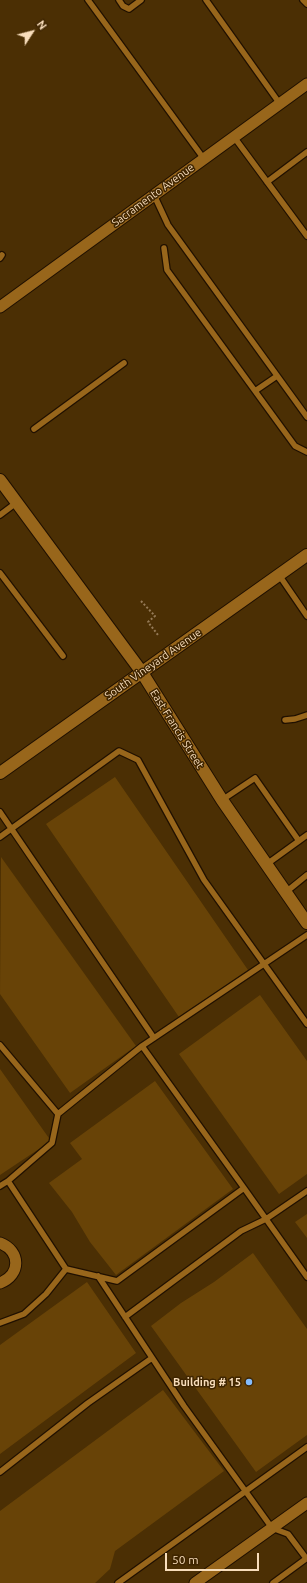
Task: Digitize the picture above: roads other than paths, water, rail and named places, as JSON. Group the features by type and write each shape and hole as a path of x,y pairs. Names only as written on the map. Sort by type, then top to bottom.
{"street":[{"name":"Sacramento Avenue","path":"0,307 307,84"},
{"name":"East Francis Street","path":"0,480 141,671 222,800 307,923"},
{"name":"South Vineyard Avenue","path":"0,773 141,671 307,555"},
{"path":"0,1243 6,1245 12,1251 16,1259 16,1267 7,1281 0,1283"},
{"path":"195,1583 307,1503"}],"lane":[{"path":"88,0 204,159"},
{"path":"119,0 123,6 129,9 141,0"},
{"path":"206,0 280,104"},
{"path":"303,0 307,4"},
{"path":"234,137 307,236"},
{"path":"267,182 307,152"},
{"path":"154,195 168,225 307,417"},
{"path":"164,248 167,270 296,446 307,452"},
{"path":"34,429 124,363"},
{"path":"255,391 277,376"},
{"path":"0,515 16,503"},
{"path":"0,573 63,656"},
{"path":"279,575 307,616"},
{"path":"285,720 296,719 307,715"},
{"path":"0,837 119,751 138,760 204,880 307,1024"},
{"path":"222,800 255,778 299,841"},
{"path":"0,812 154,1038"},
{"path":"267,865 307,835"},
{"path":"285,892 307,875"},
{"path":"0,1186 8,1181 52,1143 58,1114 142,1046 265,965 307,935"},
{"path":"0,1045 58,1114"},
{"path":"142,1046 307,1277"},
{"path":"8,1181 66,1268 117,1281 244,1188"},
{"path":"125,1317 241,1231 266,1219 307,1191"},
{"path":"0,1323 24,1314 46,1294 66,1268"},
{"path":"98,1276 184,1406 272,1528 288,1534 307,1558 273,1583"},
{"path":"0,1472 88,1403 152,1358"},
{"path":"118,1583 245,1490 307,1447"}],"place":[{"name":"Building # 15","path":"249,1382"}]}
